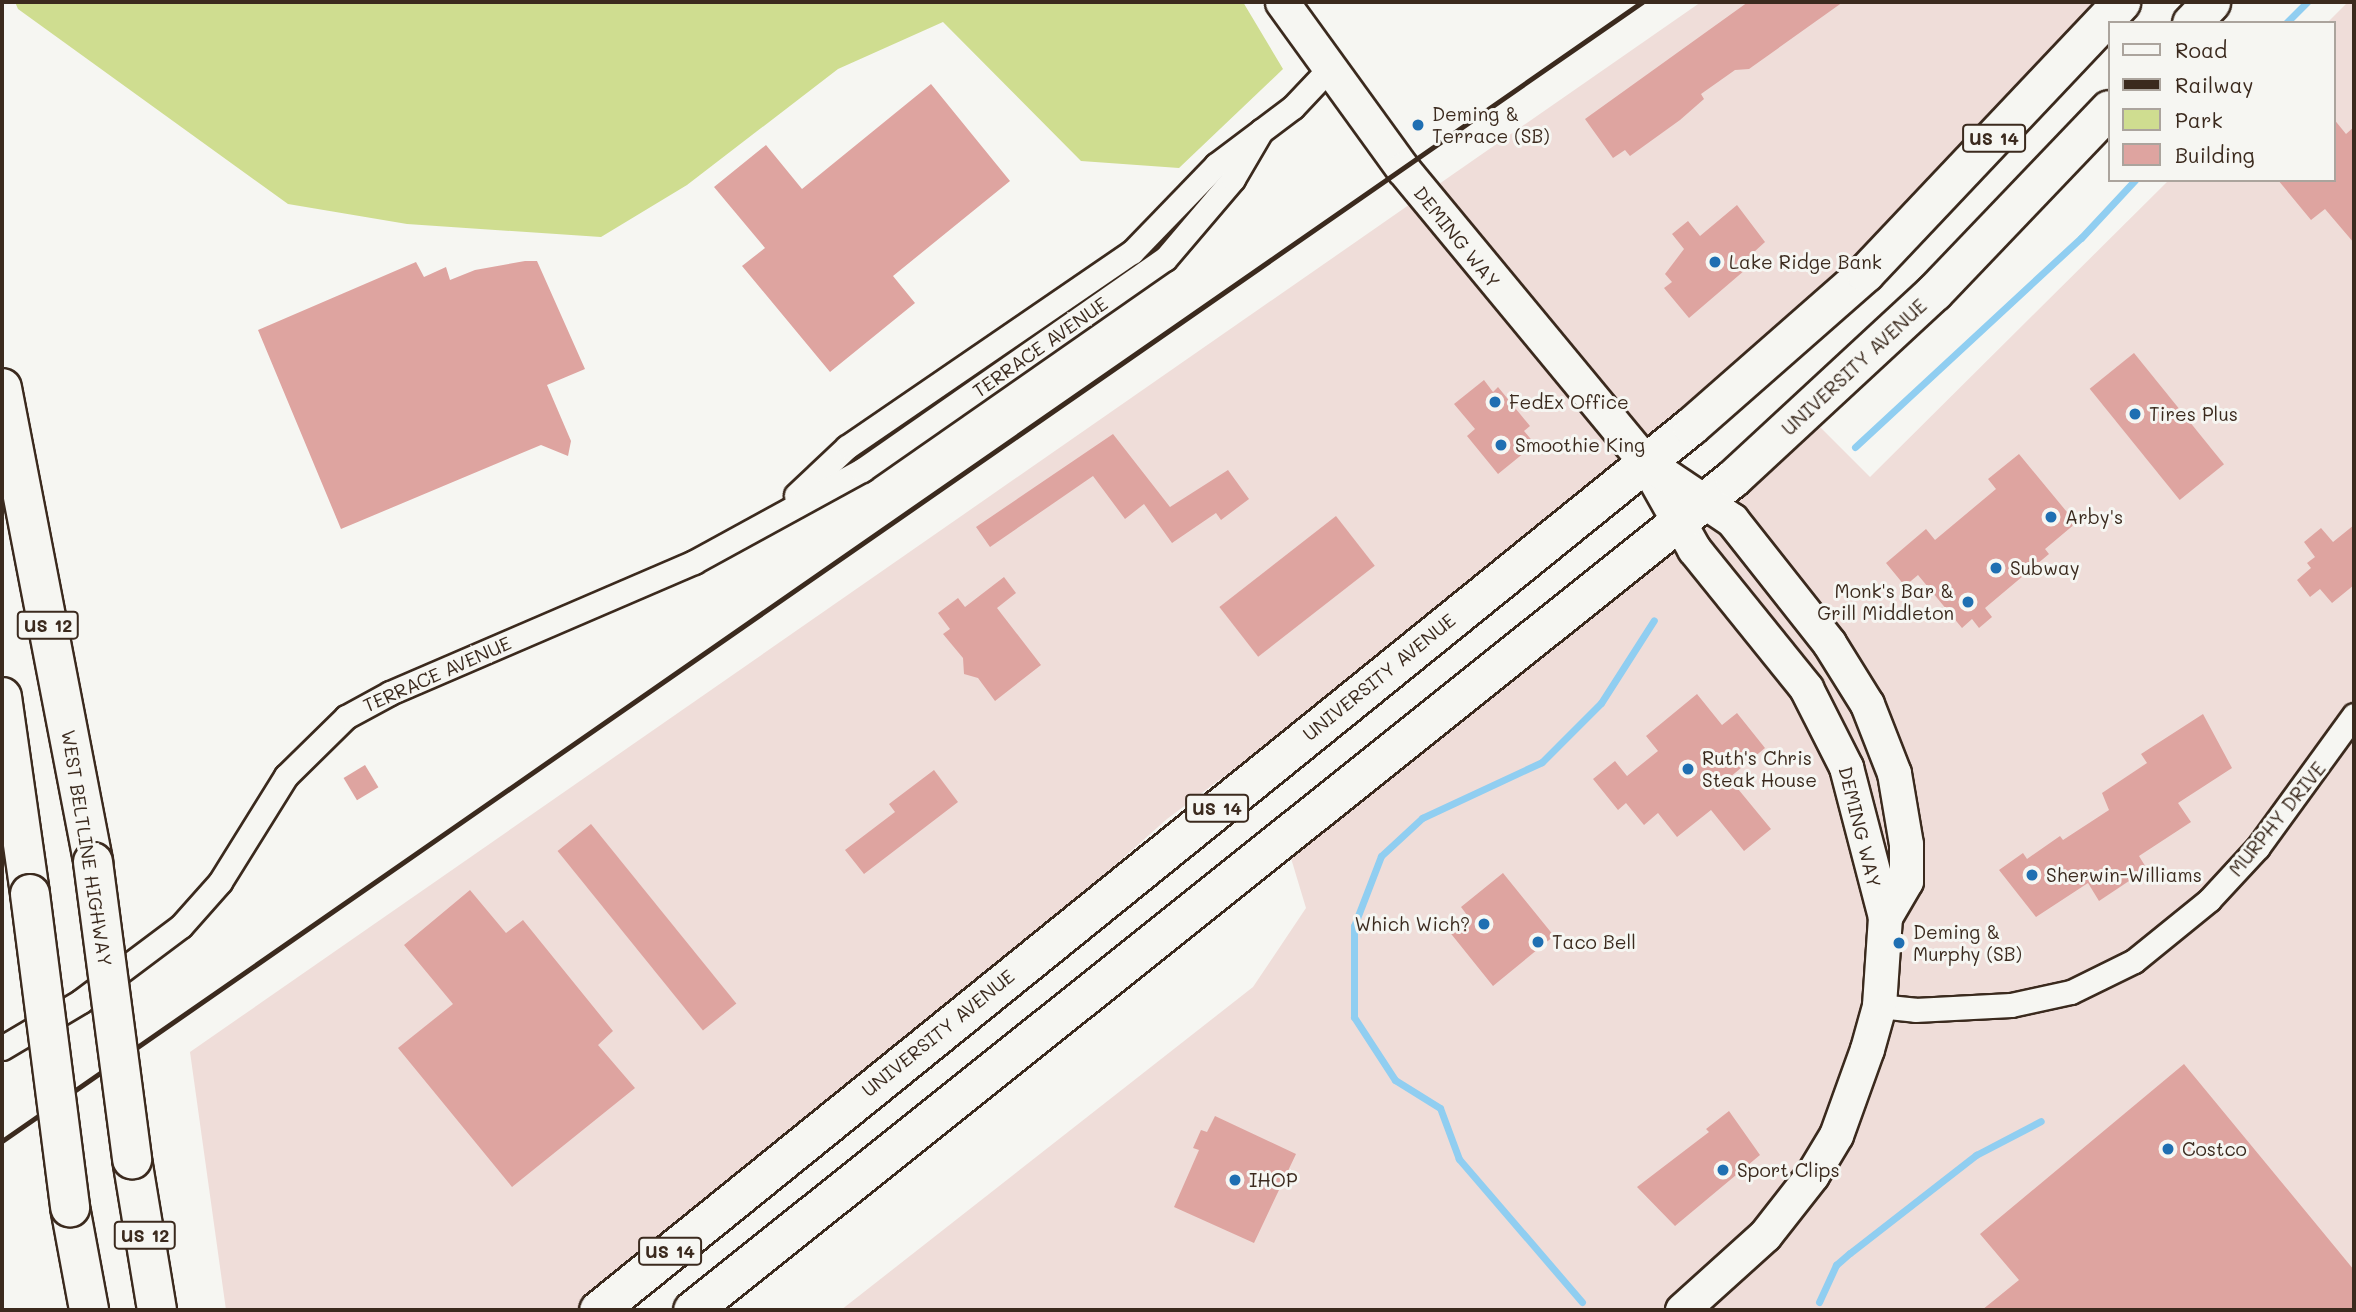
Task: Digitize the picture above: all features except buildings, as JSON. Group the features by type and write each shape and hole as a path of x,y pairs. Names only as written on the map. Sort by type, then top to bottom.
{"highway":[{"name":"WEST BELTLINE HIGHWAY","path":"2,388 93,862 132,1159 158,1310"},
{"path":"2,697 70,1207 89,1310"}],"main road":[{"name":"UNIVERSITY AVENUE","path":"598,1310 1645,462 1865,273 2121,2"},
{"path":"2193,21 2211,2"},
{"name":"UNIVERSITY AVENUE","path":"692,1310 1692,510 1807,414 1934,292 2108,110"}],"street":[{"name":"DEMING WAY","path":"1282,2 1328,70 1506,297 1645,462 1692,510 1732,520 1829,643 1881,735 1902,808 1906,881 1885,917"},
{"name":"TERRACE AVENUE","path":"2,1048 81,1001 181,926 220,881 286,776 346,717 390,693 694,562 776,513 862,470 1147,274 1189,234 1226,188 1261,131 1328,70"},
{"name":"DEMING WAY","path":"1682,1310 1765,1235 1812,1175 1853,1095 1879,1006 1885,917 1846,767 1825,721 1785,658 1694,549 1692,510"},
{"name":"MURPHY DRIVE","path":"1879,1006 1915,1010 2011,1006 2071,992 2134,961 2209,900 2259,847 2354,715"}],"shaded area":[{"path":"1701,2 2121,2 1645,462 1167,819 803,1142 598,1310 226,1310 190,1052"},
{"path":"2348,2 2354,2 2354,1310 841,1310 1253,987 1306,908 1287,845 1807,414 1870,477 2167,182 2335,182 2335,21 2329,21"}],"green space":[{"path":"15,2 1243,2 1283,69 1179,168 1081,161 943,22 838,69 687,185 601,237 407,224 288,204 18,9"}],"waterway":[{"path":"2288,21 2307,2"},
{"path":"1855,447 2081,238 2133,182"},
{"path":"1582,1302 1459,1159 1440,1108 1395,1080 1354,1017 1354,926 1381,856 1422,818 1542,762 1601,703 1654,620"},
{"path":"1819,1302 1836,1265 1850,1253 1976,1155 2041,1121"}],"railway":[{"path":"2,1141 1642,2"}],"place":[{"name":"Deming & Terrace (SB)","path":"1418,125"},
{"name":"Lake Ridge Bank","path":"1715,262"},
{"name":"FedEx Office","path":"1495,402"},
{"name":"Tires Plus","path":"2135,414"},
{"name":"Smoothie King","path":"1501,445"},
{"name":"Arby's","path":"2051,517"},
{"name":"Subway","path":"1996,568"},
{"name":"Monk's Bar & Grill Middleton","path":"1968,602"},
{"name":"Ruth's Chris Steak House","path":"1688,769"},
{"name":"Sherwin-Williams","path":"2032,875"},
{"name":"Which Wich?","path":"1484,924"},
{"name":"Taco Bell","path":"1538,942"},
{"name":"Deming & Murphy (SB)","path":"1899,943"},
{"name":"Costco","path":"2168,1149"},
{"name":"Sport Clips","path":"1723,1170"},
{"name":"IHOP","path":"1235,1180"}]}
